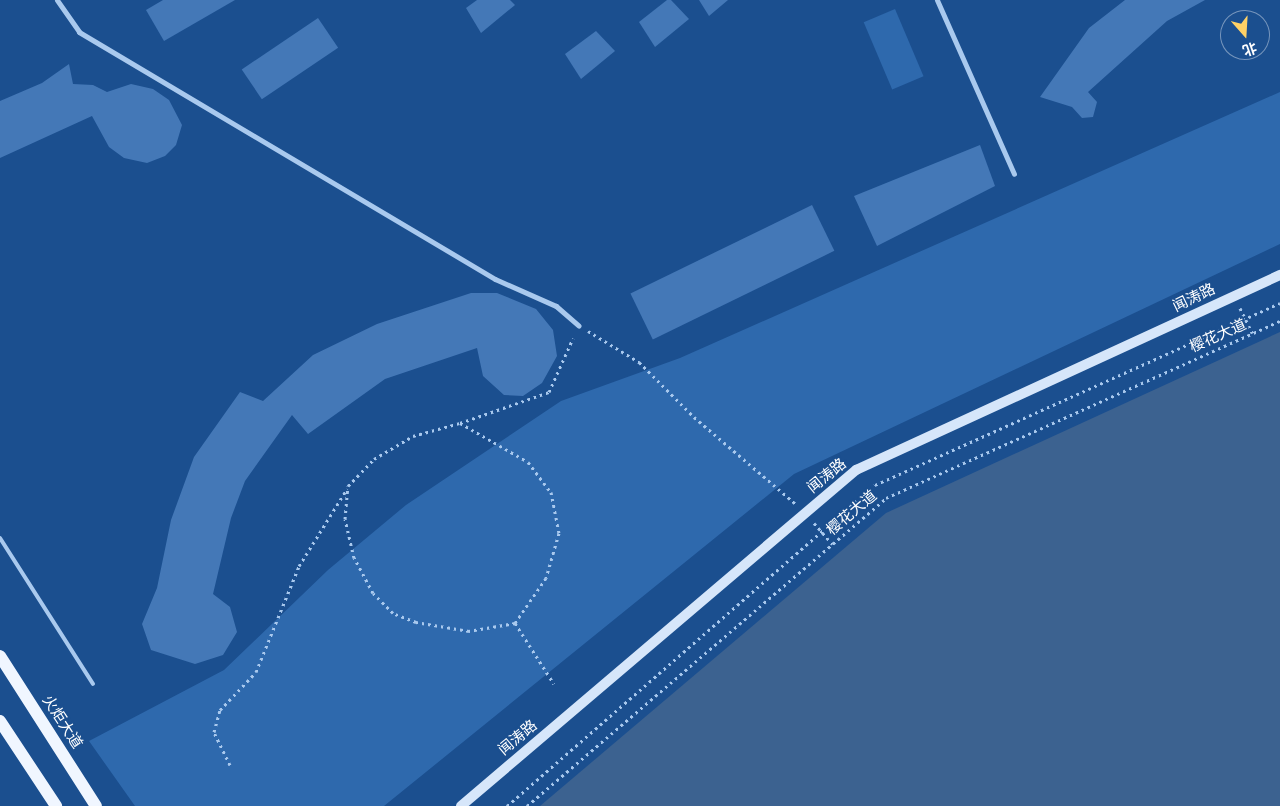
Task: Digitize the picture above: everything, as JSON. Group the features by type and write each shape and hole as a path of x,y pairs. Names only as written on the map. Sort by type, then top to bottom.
{"main road":[{"name":"闻涛路","path":"461,806 856,470 1280,275"},
{"name":"火炬大道","path":"0,656 96,806"},
{"path":"0,721 56,806"}],"street":[{"path":"57,0 80,32 495,279 556,306 579,326"},
{"path":"937,0 1014,174"}],"lane":[{"path":"0,538 93,684"}],"path":[{"path":"507,806 875,485 1280,303"},
{"path":"1245,318 1252,333"},
{"name":"樱花大道","path":"527,806 886,498 1280,321"},
{"path":"230,765 214,732 220,710 256,672 299,566 348,486 374,459 413,436 460,423 549,392 579,326 639,362 694,417 787,494"},
{"path":"348,486 345,520 354,558 373,593 393,613 416,622 469,631 515,623 546,578 553,555 559,533 551,492 528,462 460,423"},
{"path":"821,532 832,544"},
{"path":"515,623 554,684"}],"shaded area":[{"path":"895,9 924,76 892,89 864,22"},
{"path":"1280,92 1280,244 794,474 384,806 135,806 89,741 224,670 328,570 406,505 561,401 680,358"},
{"path":"1280,332 1280,806 540,806 886,513"}],"building":[{"path":"163,0 235,0 164,41 146,10"},
{"path":"477,0 510,0 515,5 481,33 466,8"},
{"path":"667,0 671,0 689,19 655,47 639,22"},
{"path":"699,0 728,0 709,16"},
{"path":"1125,0 1205,0 1167,21 1088,92 1097,102 1093,117 1082,118 1072,107 1040,97 1089,28"},
{"path":"318,18 338,48 262,99 242,69"},
{"path":"596,31 615,51 581,79 565,54"},
{"path":"69,64 73,84 93,85 107,92 131,84 153,89 169,100 182,125 176,145 165,156 147,163 124,158 109,147 92,116 0,158 0,101 42,83"},
{"path":"980,145 995,186 877,246 854,196"},
{"path":"812,205 834,251 653,339 630,294"},
{"path":"471,293 497,293 536,309 553,330 557,356 542,383 523,396 504,395 483,376 477,348 385,379 308,434 292,415 245,481 231,518 213,594 230,607 237,632 223,655 195,664 151,650 142,624 157,588 171,520 194,457 240,392 263,401 313,355 377,324"}]}
